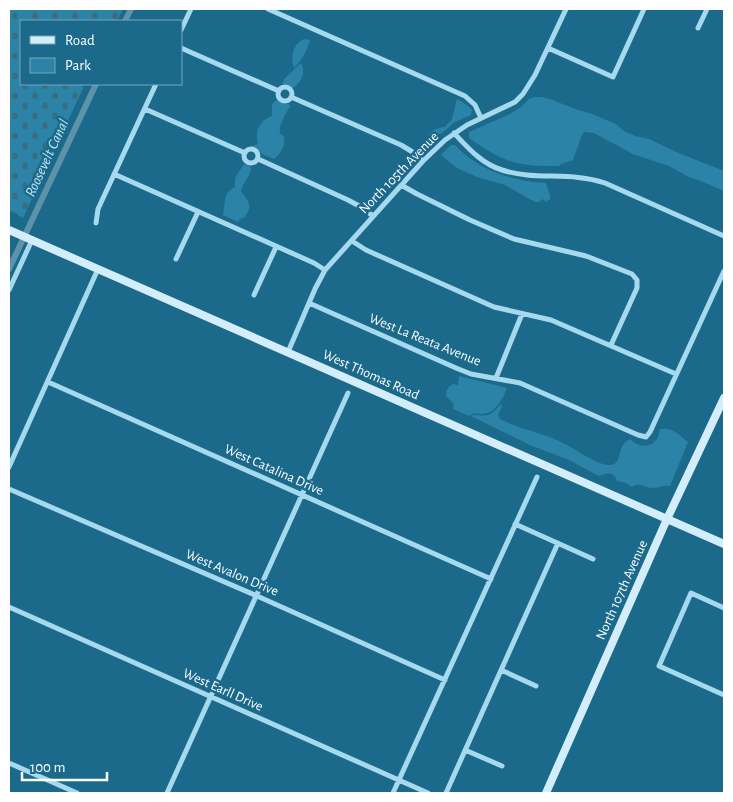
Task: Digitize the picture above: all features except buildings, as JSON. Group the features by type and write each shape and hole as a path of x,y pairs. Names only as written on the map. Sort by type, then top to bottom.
{"main road":[{"name":"West Thomas Road","path":"9,230 724,544"},
{"name":"North 107th Avenue","path":"546,793 667,519 724,398"}],"street":[{"path":"182,28 191,9"},
{"path":"268,9 466,96 476,105 481,118"},
{"name":"North 105th Avenue","path":"288,352 325,270 423,161 445,140 481,118 515,102 523,94 535,75 566,9"},
{"path":"548,48 613,77 644,9"},
{"path":"698,28 707,9"},
{"path":"182,48 279,91"},
{"path":"96,223 98,209 156,85"},
{"path":"279,91 287,87 291,90 292,97"},
{"path":"279,91 279,98 282,100 287,101 292,97"},
{"path":"292,97 401,145 423,161"},
{"path":"144,109 245,153"},
{"path":"454,133 471,151 501,170 527,175 573,176 592,179 724,236"},
{"path":"245,153 254,150 257,153 258,159"},
{"path":"245,153 245,158 248,162 252,163 258,159"},
{"path":"258,159 348,200 373,216"},
{"path":"114,174 314,263 325,270"},
{"path":"401,185 470,220 514,239 586,256 632,274 637,280 637,288 611,345"},
{"path":"176,259 198,212"},
{"path":"9,290 32,240"},
{"path":"352,241 366,250 494,307 551,320 676,374 724,272"},
{"path":"254,295 276,247"},
{"path":"9,467 98,269"},
{"name":"West La Reata Avenue","path":"309,303 456,368 471,374 520,383 638,435 646,436 650,432 676,374"},
{"path":"496,378 522,314"},
{"name":"West Catalina Drive","path":"48,382 491,578"},
{"path":"167,793 348,393"},
{"path":"393,793 537,477"},
{"name":"West Avalon Drive","path":"9,489 257,596 445,680"},
{"path":"515,524 593,559"},
{"path":"446,793 558,543"},
{"path":"724,608 691,593 659,666 724,694"},
{"name":"West Earll Drive","path":"9,607 428,793"},
{"path":"501,670 536,686"},
{"path":"465,750 502,766"},
{"path":"9,763 77,793"}],"green space":[{"path":"9,9 123,9 118,20 20,20 20,85 85,85 23,218 9,210"},
{"path":"304,39 310,40 309,44 302,59 294,68 292,60 293,51 297,44"},
{"path":"301,63 303,73 299,83 293,88 282,84 285,78"},
{"path":"534,97 550,99 592,114 616,124 624,131 635,136 649,139 724,171 724,191 687,176 669,166 633,154 594,133 584,132 573,160 559,166 521,164 511,161 492,153 469,138 469,132 510,114"},
{"path":"457,99 472,110 471,115 455,122 442,133 435,135 427,146 427,138 431,132 445,127 452,119"},
{"path":"277,100 284,104 289,104 290,107 280,127 281,134 284,137 284,144 280,153 274,159 252,147 258,144 257,135 259,127 264,120 272,116 272,104"},
{"path":"451,145 455,145 475,162 497,173 521,180 546,183 550,199 546,202 543,199 535,202 505,185 477,177 457,168 441,155"},
{"path":"244,164 251,167 241,191 249,203 249,209 244,218 238,222 223,215 226,196 235,187 235,178"},
{"path":"459,376 507,388 498,405 490,412 469,416 453,409 454,404 446,396 450,386 453,384 458,385"},
{"path":"501,404 498,415 500,419 557,440 603,464 609,465 617,462 623,445 630,439 644,446 653,443 659,435 660,429 672,430 688,442 670,486 650,488 638,485 632,487 617,481 612,474 599,476 567,459 532,446 471,416 488,415"}],"waterway":[{"name":"Roosevelt Canal","path":"126,20 131,9"},
{"name":"Roosevelt Canal","path":"9,269 96,85"}]}
